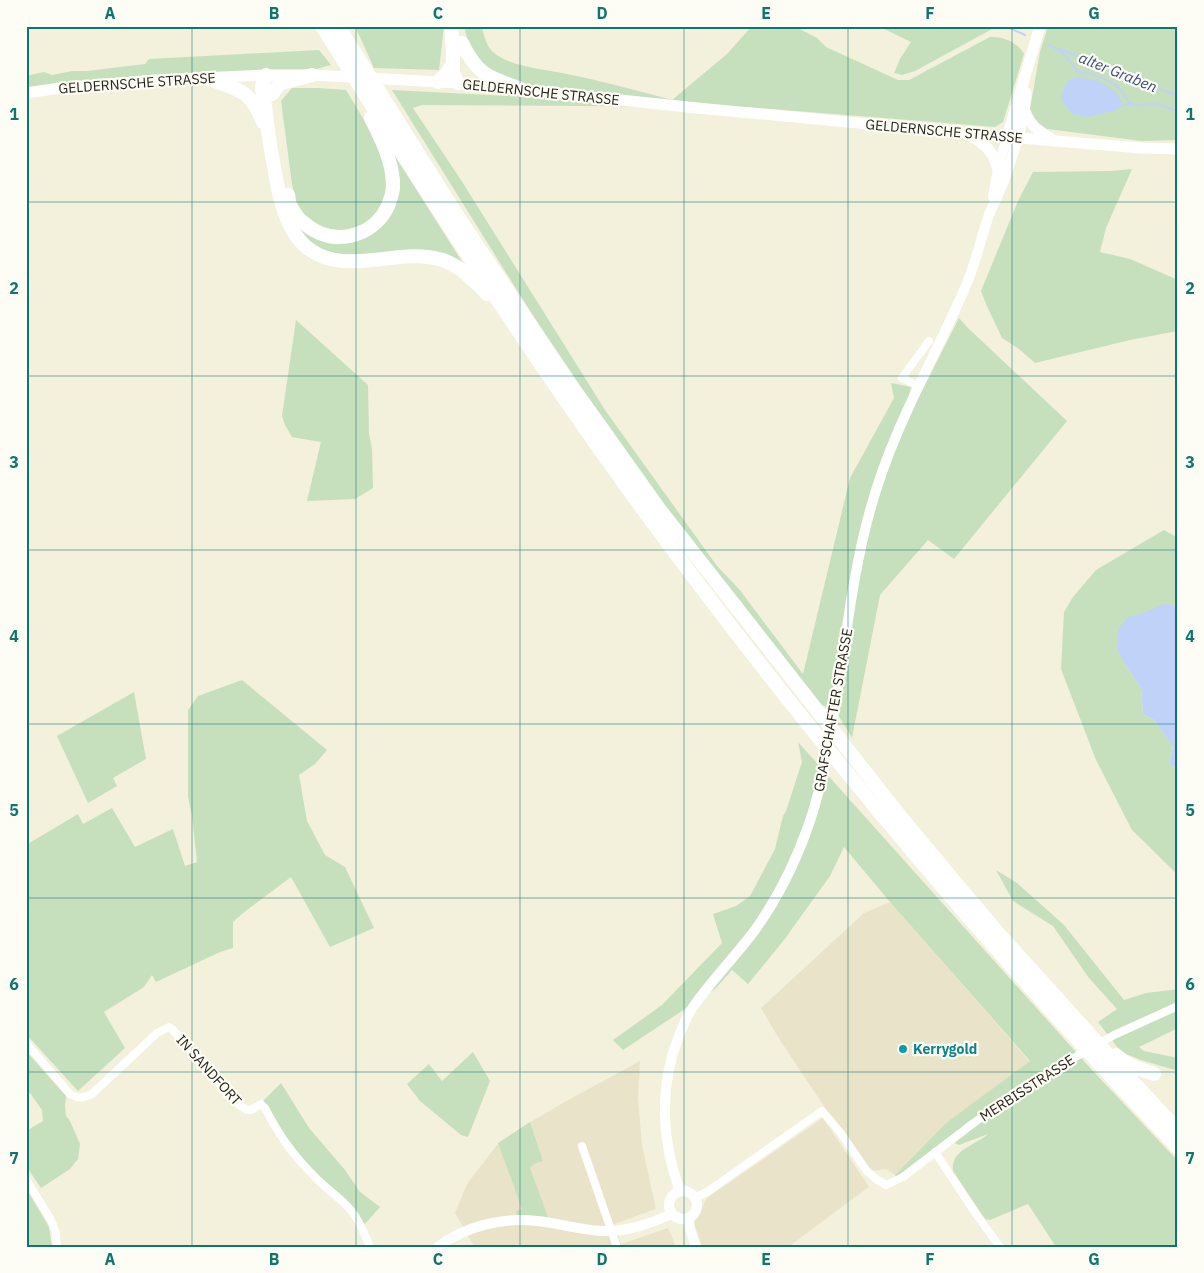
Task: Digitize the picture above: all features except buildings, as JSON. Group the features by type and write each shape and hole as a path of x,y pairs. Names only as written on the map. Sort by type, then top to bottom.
{"highway":[{"path":"322,26 506,312 641,507 723,616 887,823 1018,975 1178,1148"},
{"path":"338,26 458,217 571,385 660,510 896,811 1000,935 1178,1130"},
{"path":"348,26 361,51 364,66"},
{"path":"451,26 453,74 458,84"},
{"path":"458,84 462,72 462,43 459,26"},
{"path":"462,43 467,54 478,69 489,78 521,89"},
{"path":"438,82 452,65"},
{"path":"266,75 272,94 277,136 290,206 298,218 310,229 324,235 338,237 352,236 376,223 384,214 390,201 393,187 387,155 366,108 359,85"},
{"path":"266,75 262,85 277,186 290,228 304,247 333,261 358,262 419,256 439,259 463,271 506,312"},
{"path":"272,94 282,83 312,75"},
{"path":"206,78 239,90 249,96 261,116 268,134"},
{"path":"1070,1012 1122,1061 1154,1074"}],"main road":[{"path":"1013,137 1028,66 1040,26"},
{"name":"GELDERNSCHE STRASSE","path":"26,93 60,88 156,80 266,75 395,79 521,89 969,134 1141,148 1178,149"},
{"path":"985,135 1000,129 1019,109"},
{"name":"GELDERNSCHE STRASSE","path":"1019,109 1036,129 1055,141"},
{"path":"969,134 987,147 993,155 998,169"}],"street":[{"name":"GRAFSCHAFTER STRASSE","path":"680,1191 664,1123 665,1093 669,1066 689,1012 756,928 772,904 796,857 809,824 823,773 835,710 855,580 869,514 892,445 966,287 990,213 998,169 1013,137"},
{"name":"GRAFSCHAFTER STRASSE","path":"990,213 1003,184 1013,137"},
{"path":"918,386 902,378 930,341"},
{"name":"MERBISSTRASSE","path":"696,1197 707,1192 822,1111 840,1132 866,1170 886,1185 903,1177 1023,1087 1114,1035 1178,1006"},
{"name":"IN SANDFORT","path":"26,1043 70,1094 76,1098 92,1094 157,1033 168,1027 172,1029 239,1105 246,1110 251,1110 261,1104 265,1108 280,1136 290,1149 315,1177 354,1214 370,1247"},
{"path":"582,1146 617,1247"},
{"path":"935,1152 1000,1247"},
{"path":"26,1178 51,1220 56,1233 57,1247"},
{"path":"689,1191 696,1197 698,1201 697,1210 688,1218 680,1218 672,1214 669,1203 675,1193 689,1191"},
{"path":"438,1247 447,1240 469,1229 491,1223 535,1220 599,1231 611,1231 649,1224 672,1214"},
{"path":"688,1218 696,1247"}],"shaded area":[{"path":"890,902 1030,1062 946,1123 895,1175 886,1169 871,1171 864,1164 797,1066 761,1008 864,913"},
{"path":"640,1061 638,1098 642,1145 656,1209 614,1224 621,1244 668,1228 676,1247 476,1247 455,1213 467,1184 496,1146 561,1104"},
{"path":"823,1118 869,1187 788,1247 702,1247 694,1223 707,1198"}],"green space":[{"path":"355,26 444,26 439,70 374,68"},
{"path":"464,26 481,26 490,49 499,57 508,61 672,100 727,54 752,26 794,26 817,38 826,47 898,80 909,80 990,37 1009,41 1018,46 1024,54 1003,122 995,127 745,107 422,105 413,108 461,180 605,410 717,566 739,589 803,674 850,478 894,398 891,383 911,387 905,413 924,387 959,318 1067,421 954,559 928,540 880,595 852,738 835,710 810,701 730,602 575,383 392,90 508,96 513,80 495,75 483,66 474,54"},
{"path":"878,26 994,26 994,28 915,71 902,75 894,73 911,42"},
{"path":"1048,26 1178,26 1178,140 1142,141 1047,129 1036,122 1030,109 1040,52"},
{"path":"319,50 331,65 312,70 26,91 26,76 44,72 52,75 72,71 145,64 149,59"},
{"path":"292,88 346,90 364,120 385,162 386,195 373,220 355,230 332,233 307,219 296,201 281,101"},
{"path":"393,153 468,271 460,264 333,257 300,236 289,212 313,237 334,244 355,242 375,232 383,225 390,217 395,204"},
{"path":"1132,169 1106,228 1100,252 1130,259 1178,280 1178,331 1130,340 1035,363 1002,338 981,291 1018,201 1033,172"},
{"path":"296,320 368,385 373,488 355,499 307,501 321,442 292,437 282,416"},
{"path":"1164,530 1178,538 1178,606 1165,603 1125,664 1141,688 1143,714 1154,720 1173,747 1169,763 1178,770 1178,875 1132,830 1096,760 1061,669 1064,612 1073,597 1096,570"},
{"path":"242,680 327,750 315,764 299,775 307,821 325,855 345,867 374,928 330,947 291,877 233,922 233,948 220,952 156,982 152,975 144,987 104,1012 125,1048 78,1091 26,1034 26,845 78,814 83,824 112,808 135,847 173,829 185,866 197,862 188,797 188,710 198,696"},
{"path":"134,692 146,759 113,778 117,786 88,803 57,736"},
{"path":"798,742 1092,1070 1178,1161 1178,1247 1056,1247 1028,1204 990,1220 985,1219 953,1171 953,1164 960,1153 988,1134 959,1145 953,1142 897,1178 895,1175 946,1123 1030,1061 844,847 830,876 784,940 748,984 732,970 715,989 623,1050 613,1040 662,1005 722,943 713,914 736,906 750,896 775,849 783,816 802,762"},
{"path":"996,870 1017,883 1064,925 1124,1000 1146,993 1178,989 1178,1028 1139,1047 1144,1051 1178,1058 1178,1071 1121,1052 1098,1022 1117,1009 1089,978 1053,926 1013,901"},
{"path":"26,1051 66,1096 66,1116 80,1144 78,1159 70,1169 41,1188 26,1166 26,1131 43,1121 42,1110 30,1093 26,1096"},
{"path":"473,1052 490,1081 468,1137 461,1135 420,1101 407,1084 429,1064 442,1081"},
{"path":"281,1083 309,1128 345,1170 360,1192 380,1207 364,1225 295,1152 262,1102"},
{"path":"530,1122 543,1161 534,1164 530,1168 548,1217 517,1216 516,1211 522,1209 498,1143"},
{"path":"26,1188 49,1227 52,1247 26,1247"}],"water":[{"path":"1076,77 1095,80 1105,84 1118,95 1121,101 1120,106 1117,110 1087,117 1073,114 1063,103 1061,97 1069,80"},
{"path":"1166,603 1178,606 1178,770 1169,763 1173,747 1154,720 1143,714 1141,688 1118,651 1117,638 1119,628 1129,617"}],"waterway":[{"path":"1005,26 1025,35"},
{"path":"1048,45 1062,53 1078,72 1100,77 1116,85 1132,104 1159,104 1178,111"},
{"name":"alter Graben","path":"1060,49 1178,96"},
{"path":"1120,106 1130,104"}],"place":[{"name":"Kerrygold","path":"903,1049"}]}
